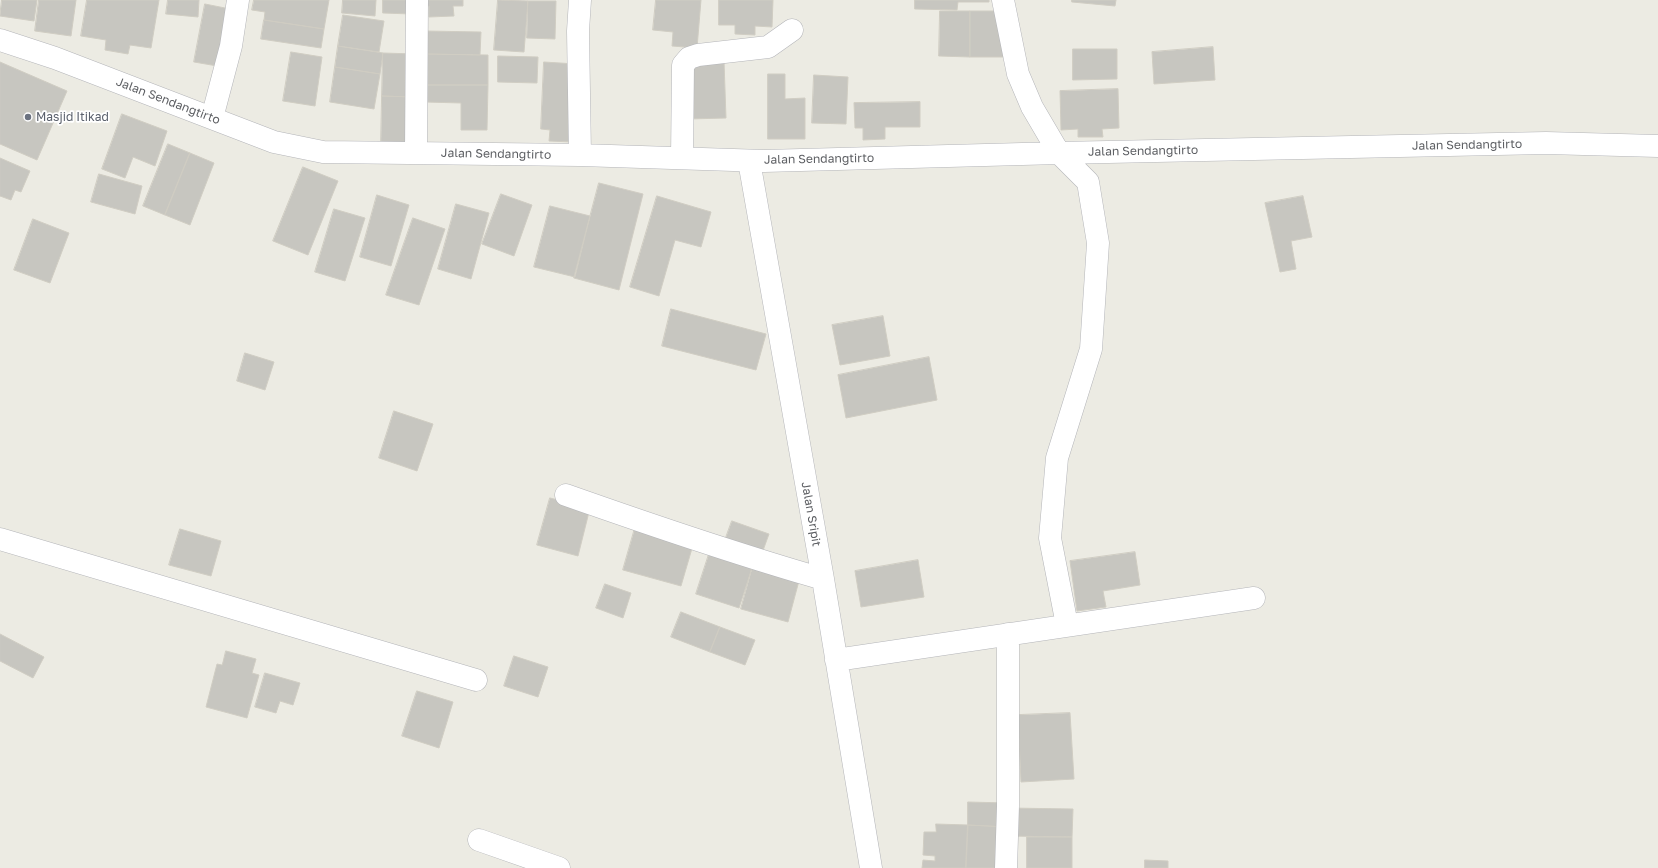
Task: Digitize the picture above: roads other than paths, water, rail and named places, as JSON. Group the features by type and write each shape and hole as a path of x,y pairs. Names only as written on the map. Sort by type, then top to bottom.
{"street":[{"path":"212,118 231,46 238,0"},
{"path":"416,0 416,152"},
{"path":"580,0 578,31 580,155"},
{"path":"1003,0 1018,74 1032,107 1059,153 1088,182 1098,243 1091,349 1057,458 1050,538 1067,625"},
{"path":"682,158 683,65 689,58 698,55 768,47 792,30"},
{"name":"Jalan Sendangtirto","path":"0,40 55,58 274,142 323,152 580,155 749,161 1546,143 1658,146"},
{"name":"Jalan Sripit","path":"749,161 823,579 871,868"},
{"path":"566,495 669,531 823,579"},
{"path":"0,539 476,680"},
{"path":"836,660 1254,598"},
{"path":"1006,868 1008,806 1008,634"},
{"path":"479,840 559,868"}],"place":[{"name":"Masjid Itikad","path":"28,117"}]}
